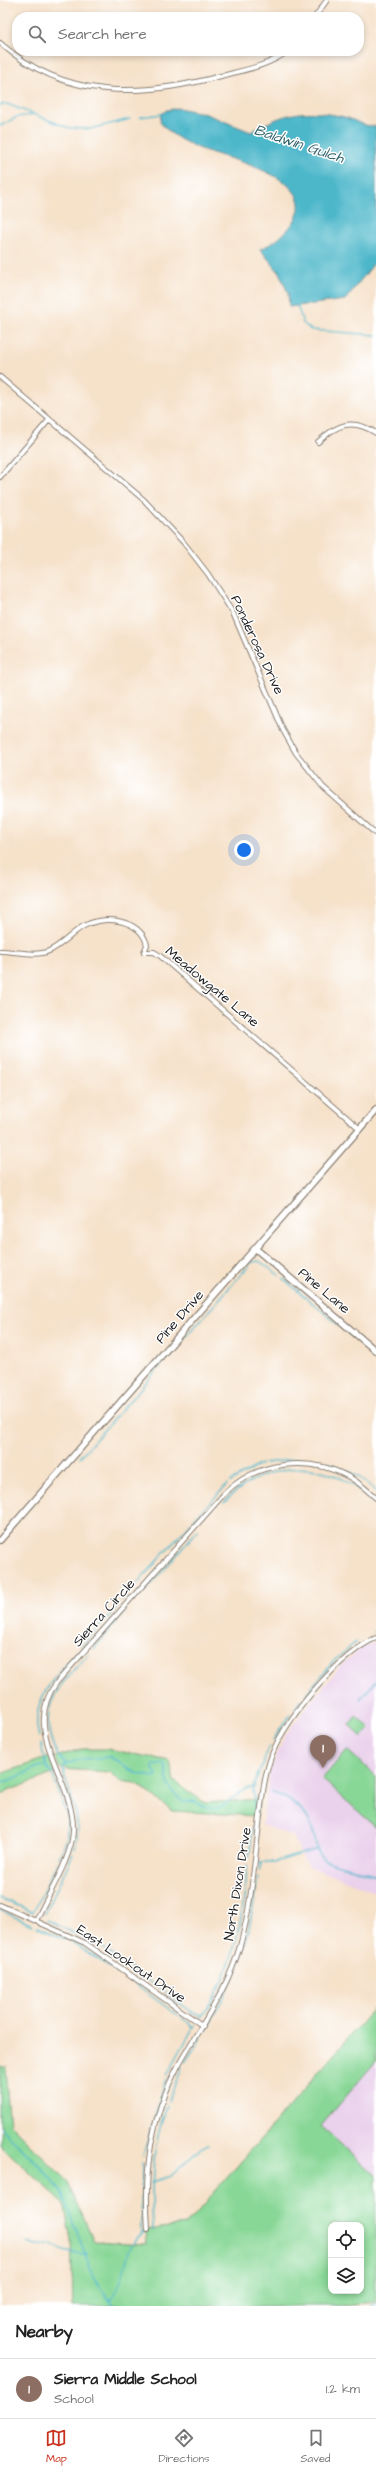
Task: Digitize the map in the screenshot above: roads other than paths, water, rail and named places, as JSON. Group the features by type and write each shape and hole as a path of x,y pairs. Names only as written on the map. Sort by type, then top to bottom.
{"main road":[{"name":"Pine Drive","path":"0,1540 376,1110"},
{"name":"Pine Lane","path":"256,1249 376,1352"}],"street":[{"path":"319,12 327,0"},
{"path":"0,44 12,52"},
{"path":"17,56 30,65 65,81 96,88 128,92 166,88 207,80 263,65 279,56"},
{"name":"Ponderosa Drive","path":"0,377 156,511 194,554 233,613 283,730 296,753 323,787 376,834"},
{"path":"0,477 49,420"},
{"path":"318,442 330,430 347,424 359,425 376,433"},
{"name":"Meadowgate Lane","path":"0,951 42,953 49,951 82,927 94,922 111,920 132,926 146,940 147,945 144,952 154,952 159,955 360,1129"},
{"name":"Sierra Circle","path":"36,1921 68,1851 72,1833 70,1805 43,1725 46,1699 57,1682 227,1492 244,1479 257,1472 280,1466 316,1465 347,1476 376,1498"},
{"name":"North Dixon Drive","path":"148,2229 146,2177 155,2125 174,2073 203,2026 223,1989 241,1940 249,1903 265,1780 276,1745 296,1714 338,1664 357,1648 376,1638"},
{"name":"East Lookout Drive","path":"0,1905 85,1943 203,2026"}],"water":[{"path":"179,108 206,114 251,132 263,125 285,116 306,113 330,114 348,118 367,125 376,126 376,261 345,300 289,307 288,293 279,272 260,249 280,238 295,220 299,205 294,192 283,181 267,172 201,149 173,135 160,122 161,114 167,110"}],"waterway":[{"name":"Baldwin Gulch","path":"0,105 7,104 69,128 90,129 130,119"},
{"name":"Baldwin Gulch","path":"140,117 162,114"},
{"path":"0,126 17,117 31,115"},
{"path":"297,305 303,323 311,330 376,335"},
{"path":"80,1457 252,1262 259,1261 279,1275"},
{"path":"284,1279 376,1357"},
{"path":"265,1463 297,1459 321,1461"},
{"path":"328,1463 356,1475 376,1491"},
{"path":"230,1482 261,1464"},
{"path":"224,1502 248,1483 262,1476 276,1471 306,1469 321,1471 336,1476 358,1488 376,1504"},
{"path":"194,1519 227,1485"},
{"path":"122,1600 191,1523"},
{"path":"146,1590 198,1530"},
{"path":"81,1647 119,1605"},
{"path":"94,1649 126,1610"},
{"path":"306,1694 335,1660 356,1642"},
{"path":"39,1737 37,1724 41,1700 53,1679 78,1651"},
{"path":"67,1764 59,1756 54,1747 48,1726 48,1714 51,1702 56,1692 63,1682 89,1654"},
{"path":"360,1699 376,1681"},
{"path":"295,1709 301,1700"},
{"path":"273,1740 290,1715"},
{"path":"41,1744 46,1766 52,1773 67,1815 67,1839 59,1858"},
{"path":"249,1857 255,1813 253,1787 270,1745"},
{"path":"65,1765 81,1759 110,1757 136,1773 154,1777 157,1775 153,1769 154,1765 162,1763 165,1765 169,1786 183,1802 194,1801 205,1807 213,1809 228,1803 240,1792 255,1787"},
{"path":"66,1765 63,1769 76,1813 78,1830 75,1848"},
{"path":"0,1782 11,1780 38,1767 47,1766"},
{"path":"271,1792 287,1799 299,1807 304,1813 311,1826 318,1850 323,1858 340,1866 376,1875"},
{"path":"259,1862 275,1862 317,1849"},
{"path":"45,1914 73,1854"},
{"path":"0,1898 33,1912 57,1863"},
{"path":"259,1871 261,1863"},
{"path":"201,2017 212,2002 229,1965 240,1924 246,1884 247,1865"},
{"path":"237,1969 248,1934 258,1877"},
{"path":"0,1910 32,1925"},
{"path":"47,1920 98,1945"},
{"path":"37,1927 65,1939"},
{"path":"70,1941 119,1973"},
{"path":"102,1948 119,1960"},
{"path":"123,1963 192,2012 202,2015"},
{"path":"206,2032 235,1974"},
{"path":"123,1976 189,2023 192,2028"},
{"path":"167,2075 194,2026"},
{"path":"185,2062 202,2037"},
{"path":"168,2102 182,2068"},
{"path":"143,2156 166,2079"},
{"path":"153,2230 153,2167 158,2137 167,2106"},
{"path":"0,2128 41,2167 63,2193 94,2279 114,2306"},
{"path":"151,2182 171,2176 202,2147 208,2145"},
{"path":"141,2233 142,2164"},
{"path":"109,2300 120,2284 132,2245 137,2237 145,2231"},
{"path":"27,2243 37,2246 53,2243 66,2252 86,2254"},
{"path":"371,2306 376,2304"}],"place":[{"name":"Sierra Middle School","path":"323,1768"}]}
